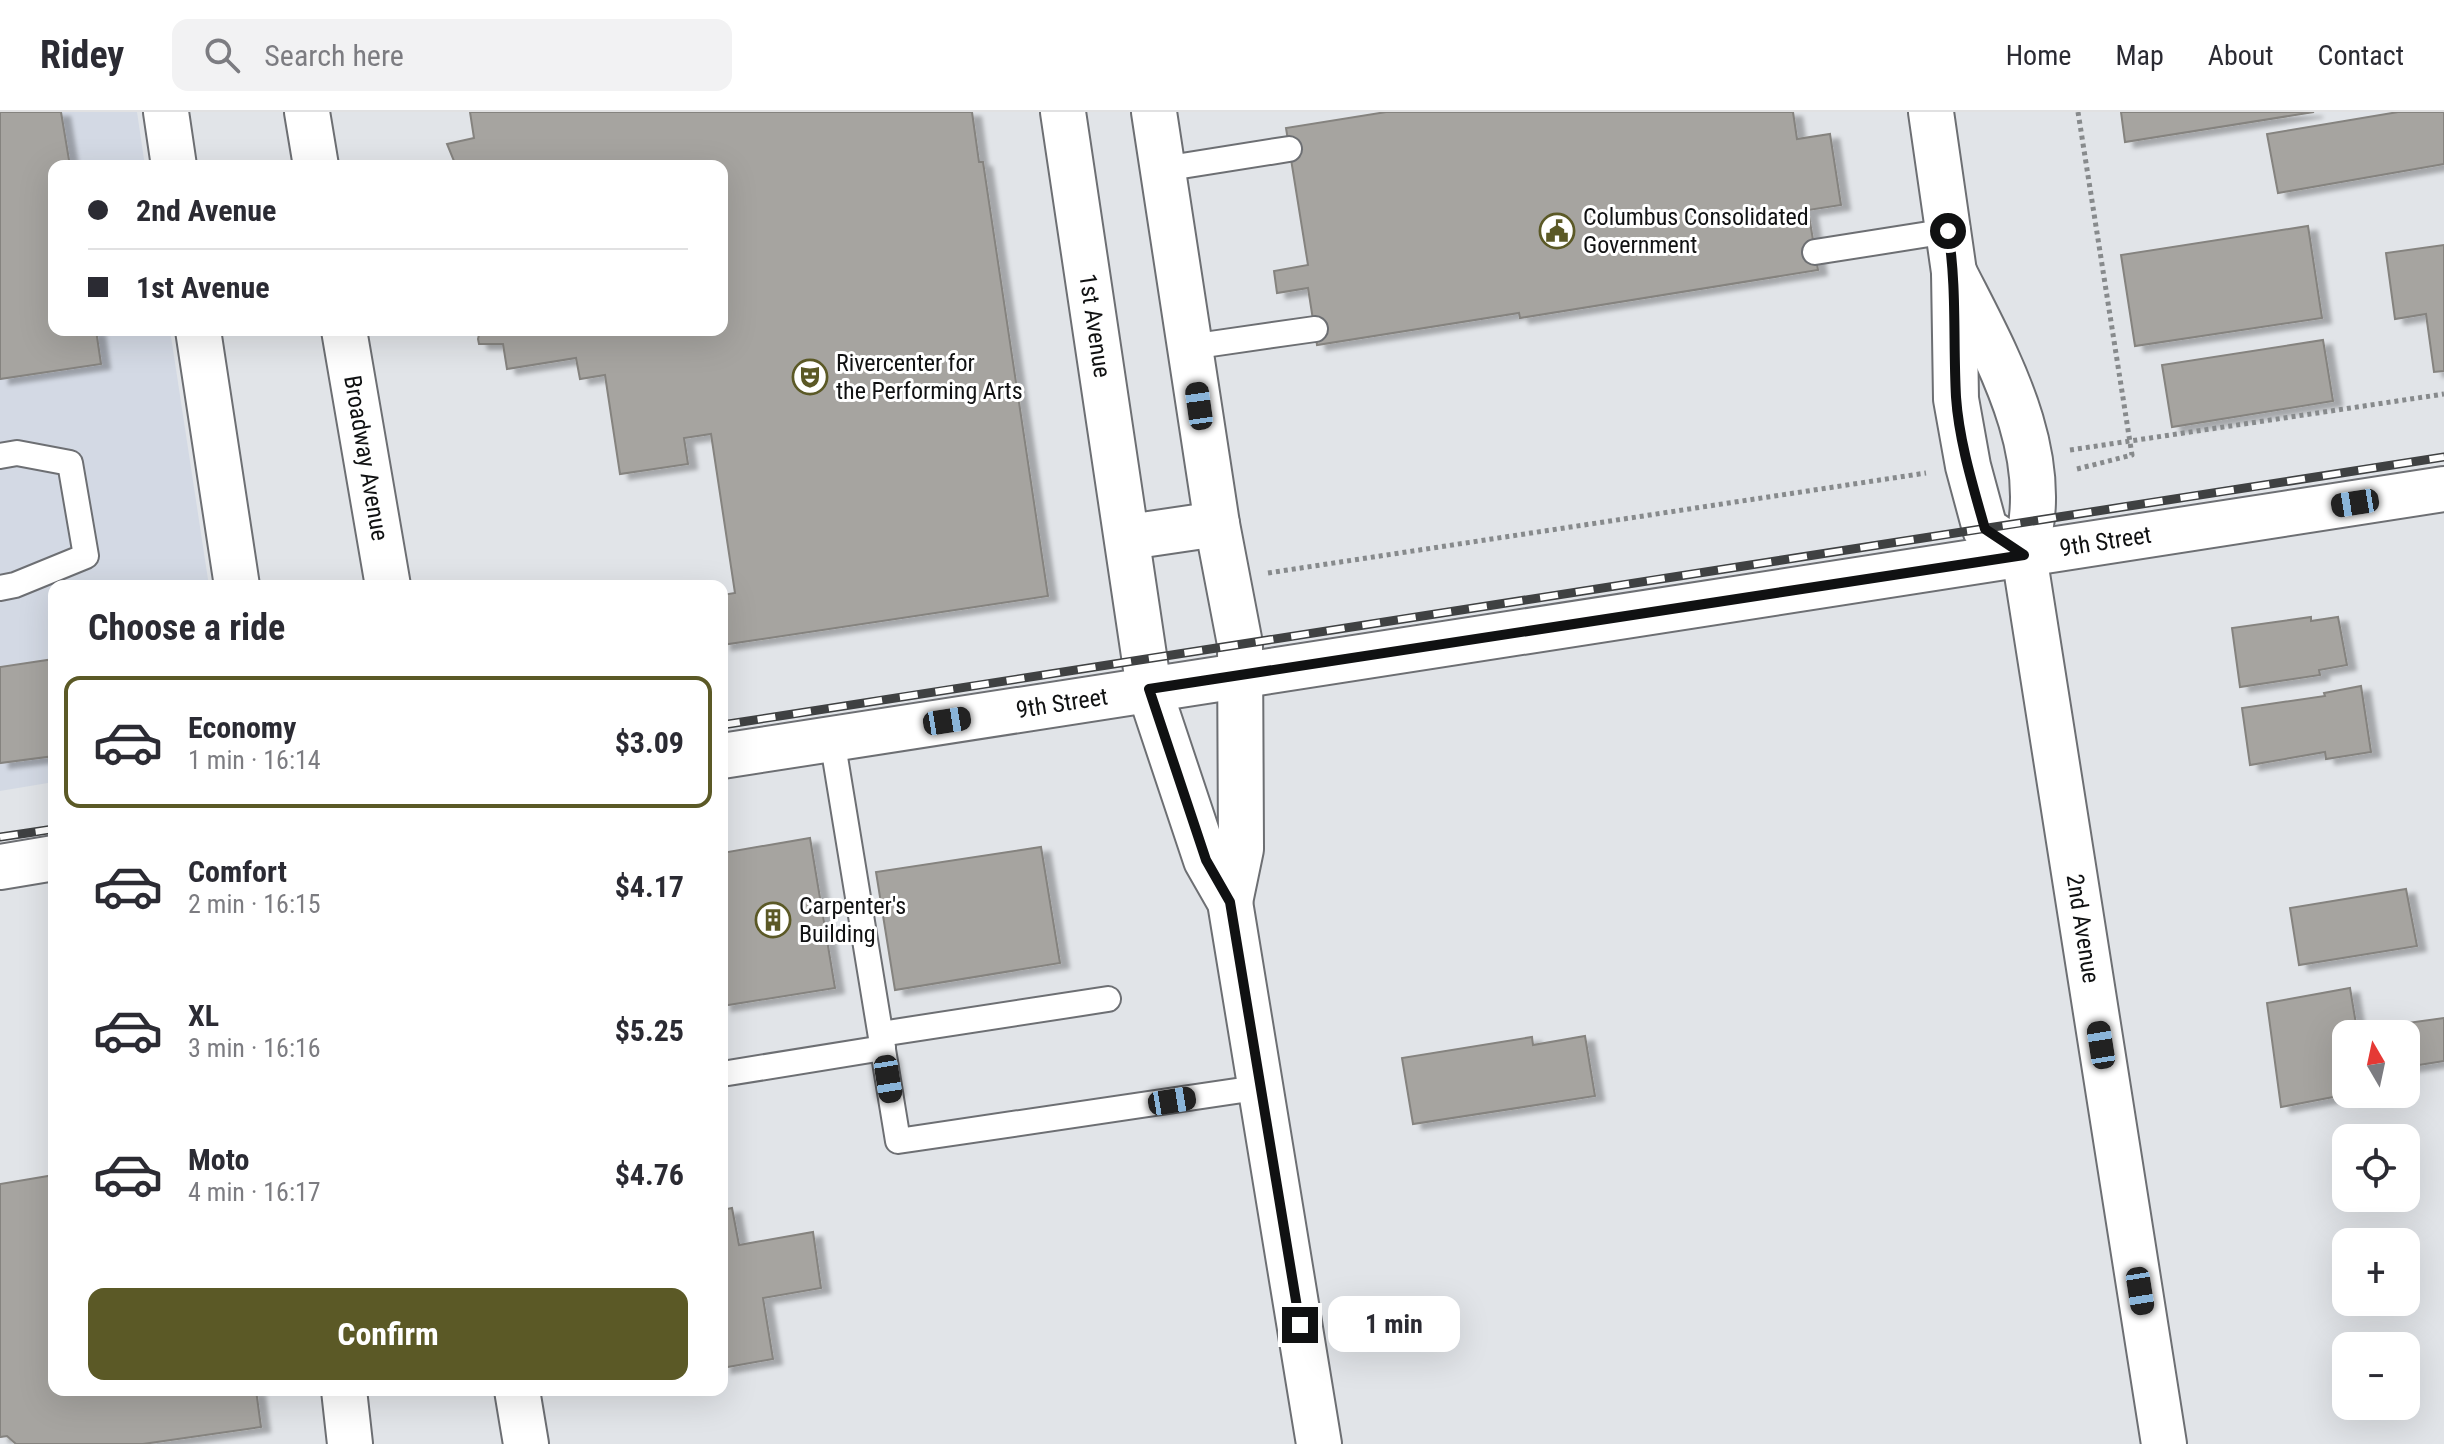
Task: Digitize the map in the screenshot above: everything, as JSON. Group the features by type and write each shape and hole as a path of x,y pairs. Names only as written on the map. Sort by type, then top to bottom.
{"street":[{"path":"166,112 173,160"},
{"path":"307,112 315,160"},
{"name":"1st Avenue","path":"1063,112 1129,537 1149,689 1206,860 1230,902 1263,1087 1319,1444"},
{"name":"1st Avenue","path":"1154,112 1242,676 1241,849 1230,902"},
{"name":"2nd Avenue","path":"1931,112 1951,252 1956,399 1968,466 1985,529 2024,555"},
{"name":"2nd Avenue","path":"1951,252 2011,386 2027,457 2035,522 2024,555 2164,1444"},
{"path":"199,336 236,580"},
{"name":"Broadway Avenue","path":"345,336 379,580"},
{"name":"9th Street","path":"728,755 2444,489"},
{"path":"1129,537 1217,524"},
{"path":"0,867 48,859"},
{"path":"345,1396 350,1444"},
{"path":"518,1396 526,1444"}],"lane":[{"path":"1163,169 1289,149"},
{"path":"1815,252 1951,252"},
{"path":"1190,347 1315,329"},
{"path":"0,456 17,453 70,463 86,556 15,585 0,588"},
{"path":"832,739 898,1141 1263,1087"},
{"path":"728,1073 1108,999"}],"path":[{"path":"2078,112 2132,455 2076,467 2078,479"},
{"path":"2027,457 2444,394"},
{"path":"1227,579 1968,466"}],"shaded area":[{"path":"0,112 137,112 144,160 48,160 48,336 171,336 208,580 48,580 48,783 0,791"}],"building":[{"path":"0,112 61,112 69,160 48,160 48,336 97,336 101,364 0,379"},
{"name":"Rivercenter for the Performing Arts","path":"470,112 972,112 979,162 983,162 1048,596 728,644 728,594 735,593 711,434 684,438 688,464 620,474 605,375 580,379 576,358 507,369 503,344 479,344 478,339 479,336 728,336 728,160 454,160 447,144 474,138"},
{"name":"Columbus Consolidated Government","path":"1386,112 1793,112 1797,139 1830,134 1841,205 1808,210 1818,270 1520,318 1519,313 1317,345 1308,288 1277,293 1274,271 1308,265 1286,128"},
{"path":"2121,112 2314,112 2125,142"},
{"path":"2398,112 2444,112 2444,164 2278,193 2267,134"},
{"path":"2308,226 2322,318 2135,346 2121,255"},
{"path":"2444,245 2444,371 2434,372 2426,314 2395,319 2386,253"},
{"path":"2323,340 2333,401 2172,427 2162,365"},
{"path":"2311,617 2311,621 2338,617 2347,665 2319,670 2320,675 2240,687 2232,628"},
{"path":"48,660 48,757 0,763 0,667"},
{"path":"2361,686 2371,752 2326,759 2325,752 2250,765 2242,708 2325,696 2324,693"},
{"name":"Carpenter's Building","path":"810,838 835,988 728,1005 728,852"},
{"path":"1041,847 1060,963 895,990 876,872"},
{"path":"2406,889 2417,946 2299,965 2290,908"},
{"path":"2350,988 2355,1020 2332,1020 2332,1097 2281,1107 2267,1003"},
{"path":"2444,1018 2444,1061 2420,1065 2420,1021"},
{"path":"1585,1036 1595,1096 1413,1124 1402,1058 1532,1037 1533,1045"},
{"path":"48,1176 48,1396 257,1396 261,1427 143,1444 16,1444 7,1436 0,1437 0,1184"},
{"path":"732,1208 739,1245 813,1232 821,1288 763,1298 773,1359 728,1367 728,1209"}],"railway":[{"path":"728,724 2444,457"},
{"path":"0,837 48,830"}],"place":[{"name":"Columbus Consolidated Government","path":"1557,231"},
{"name":"Rivercenter for the Performing Arts","path":"810,377"},
{"name":"Carpenter's Building","path":"773,920"}],"route":[{"path":"1300,1325 1230,902 1206,860 1149,689 2024,555 1985,529 1968,466 1956,399 1954,272 1948,231"}]}
